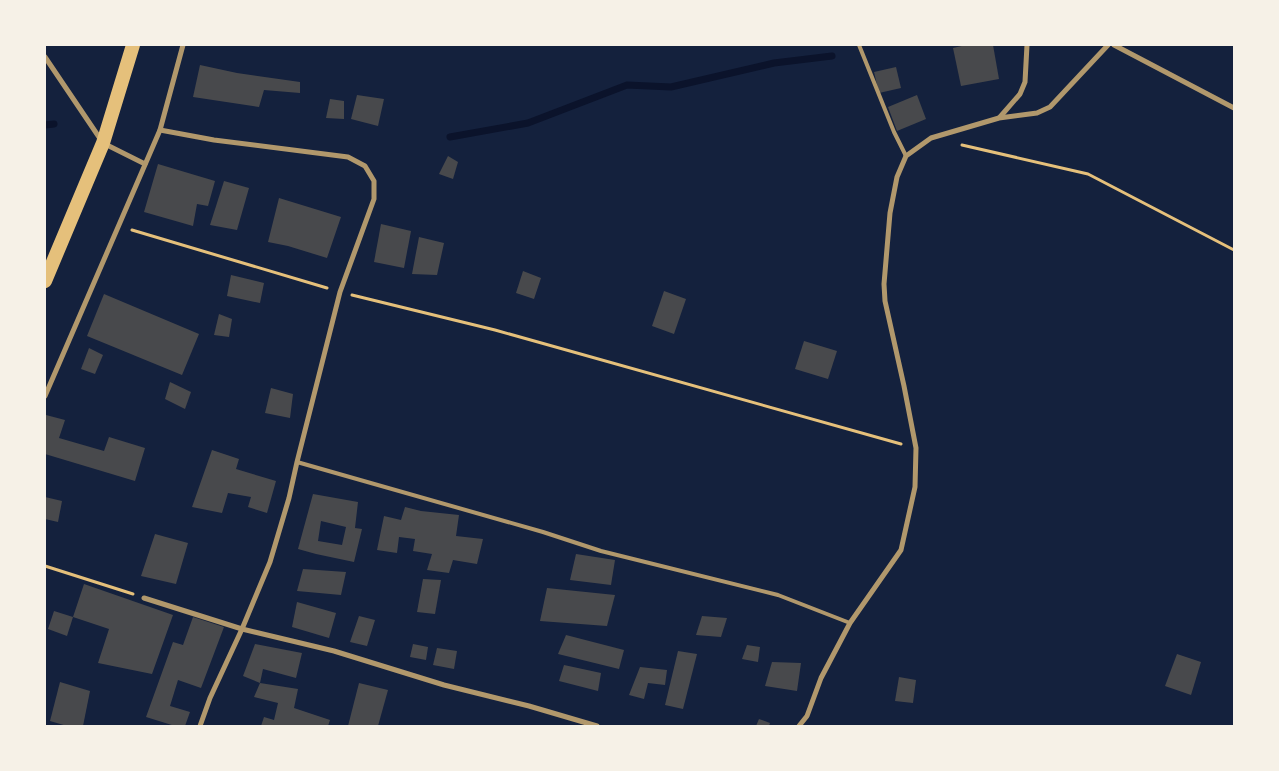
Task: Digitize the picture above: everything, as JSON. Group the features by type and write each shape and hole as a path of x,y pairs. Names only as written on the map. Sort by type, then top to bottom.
{"highway":[{"path":"45,281 103,143 131,46"}],"street":[{"path":"45,396 160,130 183,45"},
{"path":"999,118 1020,94 1025,82 1027,45"},
{"path":"799,726 807,716 822,678 850,623 901,550 915,487 916,448 885,301 884,284 890,213 897,178 906,156 931,138 999,118 1037,113 1050,107 1108,45"},
{"path":"1114,45 1234,108"},
{"path":"45,56 103,143 145,164"},
{"path":"160,130 214,140 348,158 365,166 374,181 374,199 340,292 289,498 270,562 210,698 200,726"},
{"path":"144,598 242,629 334,651 444,685 597,726"}],"lane":[{"path":"859,45 894,132 906,156"},
{"path":"297,462 543,532 601,551 778,595 850,623"}],"path":[{"path":"931,138 1088,174 1234,250"},
{"path":"119,226 340,292 495,330 916,448"},
{"path":"45,566 144,598"}],"building":[{"path":"966,45 993,45 999,79 961,86 953,48"},
{"path":"200,65 237,73 300,82 300,93 264,90 259,107 193,97"},
{"path":"896,67 901,88 879,93 874,72"},
{"path":"357,95 384,99 378,126 351,119"},
{"path":"917,95 926,119 897,131 888,107"},
{"path":"330,99 344,101 344,119 326,118"},
{"path":"448,156 458,162 453,179 439,174"},
{"path":"158,164 215,181 208,206 197,204 193,226 144,212"},
{"path":"224,181 249,188 237,230 210,225"},
{"path":"279,198 341,217 327,258 268,242"},
{"path":"381,224 411,231 404,268 374,262"},
{"path":"419,237 444,243 437,275 412,274"},
{"path":"523,271 541,278 534,299 516,293"},
{"path":"231,275 264,283 260,303 227,296"},
{"path":"664,291 686,299 674,334 652,326"},
{"path":"104,294 199,334 182,375 87,336"},
{"path":"219,314 232,319 229,337 214,335"},
{"path":"804,341 837,351 828,379 795,369"},
{"path":"89,348 103,355 95,374 81,369"},
{"path":"170,382 191,392 185,409 165,399"},
{"path":"271,388 293,394 290,418 265,413"},
{"path":"46,415 65,420 59,438 104,451 109,437 145,448 135,481 45,454"},
{"path":"212,450 239,459 236,469 276,481 267,513 248,507 251,497 228,493 222,513 192,507"},
{"path":"313,494 358,502 355,528 362,529 354,562 298,549","holes":["321,521 346,527 342,545 318,541"]},
{"path":"45,497 62,501 58,522 45,519"},
{"path":"405,507 421,511 459,515 456,536 483,539 477,564 453,560 449,573 427,570 432,554 413,551 415,539 399,537 397,553 377,550 384,516 401,520"},
{"path":"155,534 188,543 176,584 141,576"},
{"path":"576,554 615,560 611,585 570,580"},
{"path":"303,569 346,572 341,595 297,591"},
{"path":"423,579 441,580 435,614 417,612"},
{"path":"84,584 173,615 152,674 98,663 109,629 73,617"},
{"path":"547,588 615,595 607,626 540,621"},
{"path":"297,602 336,613 329,638 292,627"},
{"path":"54,611 73,617 67,636 48,629"},
{"path":"359,616 375,620 367,646 350,642"},
{"path":"702,616 727,618 721,637 696,635"},
{"path":"193,617 224,627 201,688 178,680 170,706 190,712 185,726 175,726 146,717 173,642 183,645"},
{"path":"566,635 624,650 619,669 558,654"},
{"path":"255,644 302,653 296,678 263,669 260,683 243,676"},
{"path":"413,644 428,647 426,660 410,657"},
{"path":"747,645 760,647 758,662 742,659"},
{"path":"437,648 457,651 454,669 433,665"},
{"path":"678,651 697,654 683,709 665,705"},
{"path":"1177,654 1201,662 1191,695 1165,686"},
{"path":"772,662 801,663 797,691 765,686"},
{"path":"564,665 601,673 598,691 559,681"},
{"path":"640,667 667,670 665,685 648,683 644,699 629,695"},
{"path":"899,677 916,680 913,703 895,701"},
{"path":"60,682 90,691 83,726 67,726 50,721"},
{"path":"260,683 298,689 294,708 330,720 328,726 261,726 264,717 274,720 278,703 254,697"},
{"path":"359,683 388,690 378,726 348,726"},
{"path":"759,719 770,723 769,726 756,726"}],"waterway":[{"path":"450,137 528,123 627,85 671,87 774,63 832,56"},
{"path":"45,125 54,124"}]}
